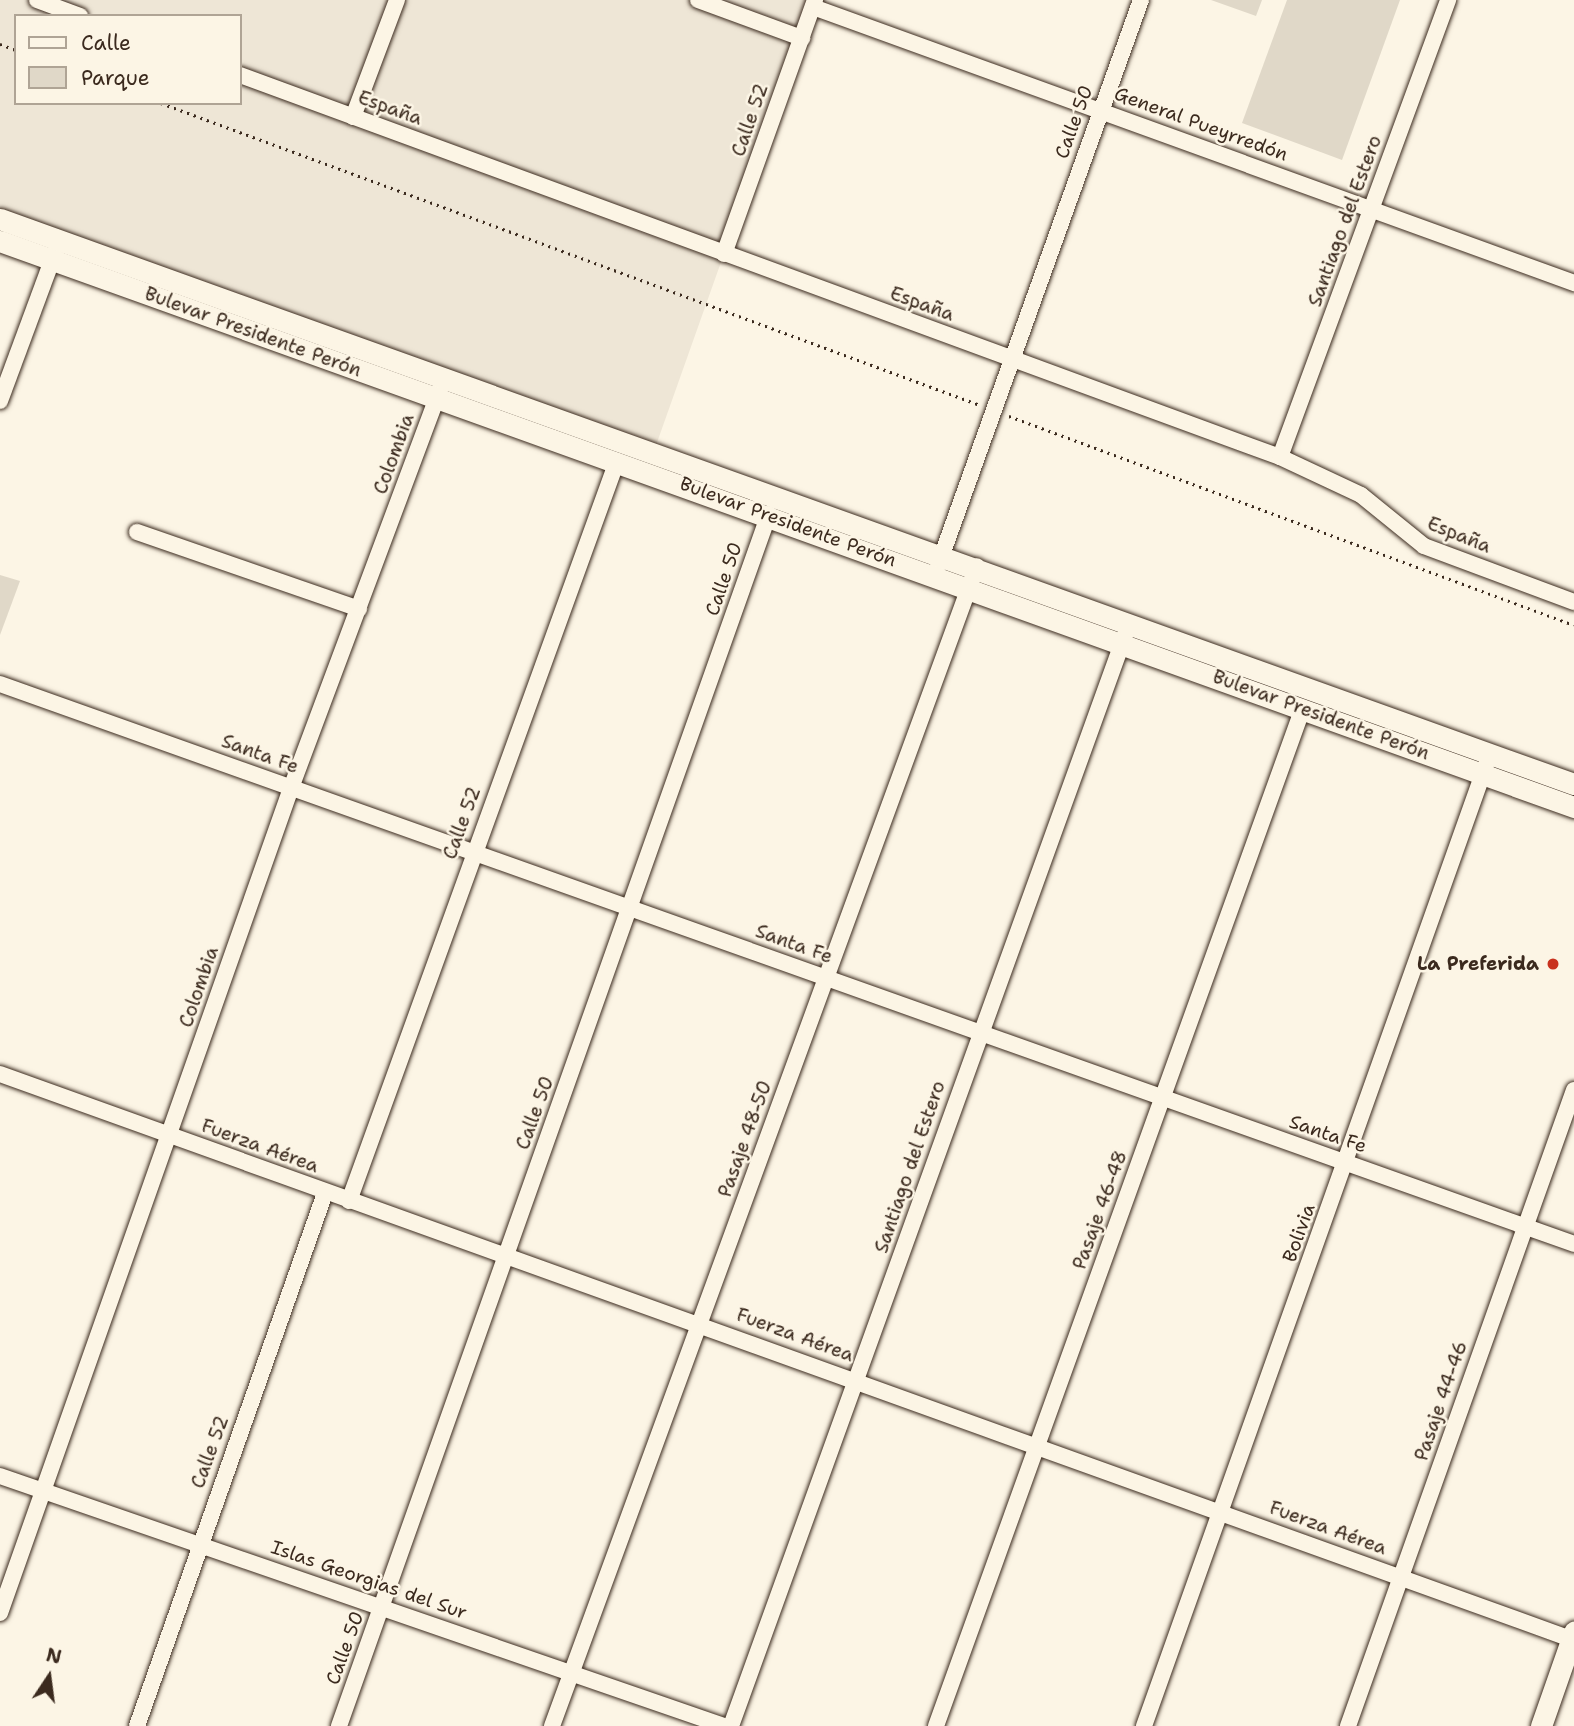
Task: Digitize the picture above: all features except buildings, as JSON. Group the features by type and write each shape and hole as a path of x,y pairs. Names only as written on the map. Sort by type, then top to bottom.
{"main road":[{"name":"Bulevar Presidente Perón","path":"0,219 441,388 617,461 935,575 1126,633 1574,783"},
{"name":"Bulevar Presidente Perón","path":"0,241 977,566 1303,708 1574,807"},
{"path":"1541,1726 1573,1637"}],"street":[{"path":"37,0 75,14"},
{"path":"353,117 397,0"},
{"path":"698,0 802,38"},
{"name":"Calle 50","path":"935,575 991,409 1141,0"},
{"name":"Santiago del Estero","path":"1280,457 1448,0"},
{"name":"Calle 52","path":"724,254 814,4"},
{"name":"General Pueyrredón","path":"814,4 1574,283"},
{"name":"España","path":"242,76 1280,457 1361,495 1424,546 1574,602"},
{"path":"0,401 60,240"},
{"name":"Colombia","path":"0,1613 291,788 441,388"},
{"name":"Calle 52","path":"349,1202 617,461"},
{"name":"Calle 50","path":"340,1726 769,514"},
{"path":"137,532 359,609"},
{"name":"Pasaje 48-50","path":"552,1726 977,566"},
{"name":"Santiago del Estero","path":"732,1726 980,1031 1126,633"},
{"name":"Santa Fe","path":"0,684 1574,1244"},
{"name":"Pasaje 46-48","path":"936,1726 1303,708"},
{"name":"Bolivia","path":"1144,1726 1490,753"},
{"name":"Fuerza Aérea","path":"0,1074 349,1202 700,1323 1573,1637"},
{"name":"Pasaje 44-46","path":"1348,1726 1574,1090"},
{"name":"Calle 52","path":"137,1726 325,1193"},
{"name":"Islas Georgias del Sur","path":"0,1476 382,1605 724,1726"}],"path":[{"path":"166,105 1574,625"}],"shaded area":[{"path":"0,0 814,0 654,451 0,215"}],"green space":[{"path":"1211,0 1262,0 1256,16"},
{"path":"1287,0 1400,0 1342,160 1242,123"},
{"path":"0,575 20,581 0,635"}],"place":[{"name":"La Preferida","path":"1553,964"}]}
